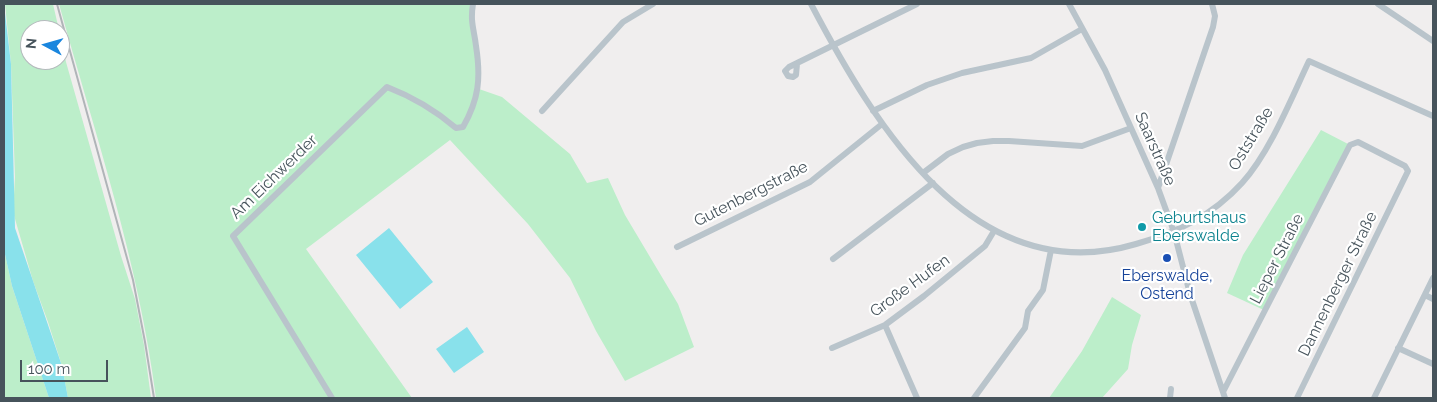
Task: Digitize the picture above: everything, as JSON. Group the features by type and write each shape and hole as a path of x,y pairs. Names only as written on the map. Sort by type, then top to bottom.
{"street":[{"name":"Am Eichwerder","path":"332,398 232,236 386,87 407,95 438,113 456,128 463,127 470,114 478,89 476,44 470,18 473,4"},
{"path":"542,111 623,22 653,4"},
{"name":"Oststraße","path":"811,4 833,46 873,111 899,146 923,173 994,231 1017,242 1051,250 1104,251 1124,248 1174,232 1223,202 1246,178 1270,140 1309,61 1433,116"},
{"path":"797,64 917,4"},
{"path":"1070,6 1077,4"},
{"path":"1158,188 1213,27 1215,16 1213,4"},
{"path":"1378,4 1433,42"},
{"name":"Saarstraße","path":"1070,6 1105,70 1158,188 1174,232 1190,294 1224,395"},
{"path":"873,111 927,85 962,73 1031,58 1082,28"},
{"name":"Gutenbergstraße","path":"677,247 810,182 882,124"},
{"path":"923,173 948,154 977,143 1008,141 1082,146 1131,128"},
{"name":"Dannenberger Straße","path":"1297,398 1408,171 1405,166 1358,142"},
{"name":"Lieper Straße","path":"1224,395 1350,145 1358,142"},
{"path":"833,259 933,183"},
{"name":"Große Hufen","path":"832,348 885,325 985,246 994,231"},
{"path":"974,398 1024,328 1028,312 1043,290 1051,250"},
{"path":"1375,398 1433,278"},
{"path":"1425,295 1433,299"},
{"path":"885,325 917,398"},
{"path":"1398,348 1433,364"},
{"path":"1170,398 1171,389"}],"green space":[{"path":"5,4 53,4 57,20 20,20 20,70 68,70 135,299 144,345 151,398 68,398 62,366 33,281 13,212 15,177 11,64"},
{"path":"59,4 473,4 479,89 502,97 570,154 587,183 608,178 625,215 678,304 694,347 625,381 596,331 570,278 528,224 450,140 306,249 412,398 156,398 139,298 127,248 115,199 70,42 70,20 64,20"},
{"path":"1321,130 1350,145 1266,311 1227,293 1243,255"},
{"path":"4,250 12,286 49,398 4,398"},
{"path":"1112,297 1141,315 1132,345 1128,369 1102,398 1049,398 1082,351"}],"water":[{"path":"4,4 11,64 15,228 62,366 68,398 49,398 12,286 4,250"},
{"path":"389,228 433,282 400,309 356,255"},
{"path":"467,327 484,352 454,373 436,349"}],"railway":[{"path":"57,4 133,280 154,398"}],"place":[{"name":"Geburtshaus Eberswalde","path":"1142,227"},
{"name":"Eberswalde, Ostend","path":"1167,258"}]}
